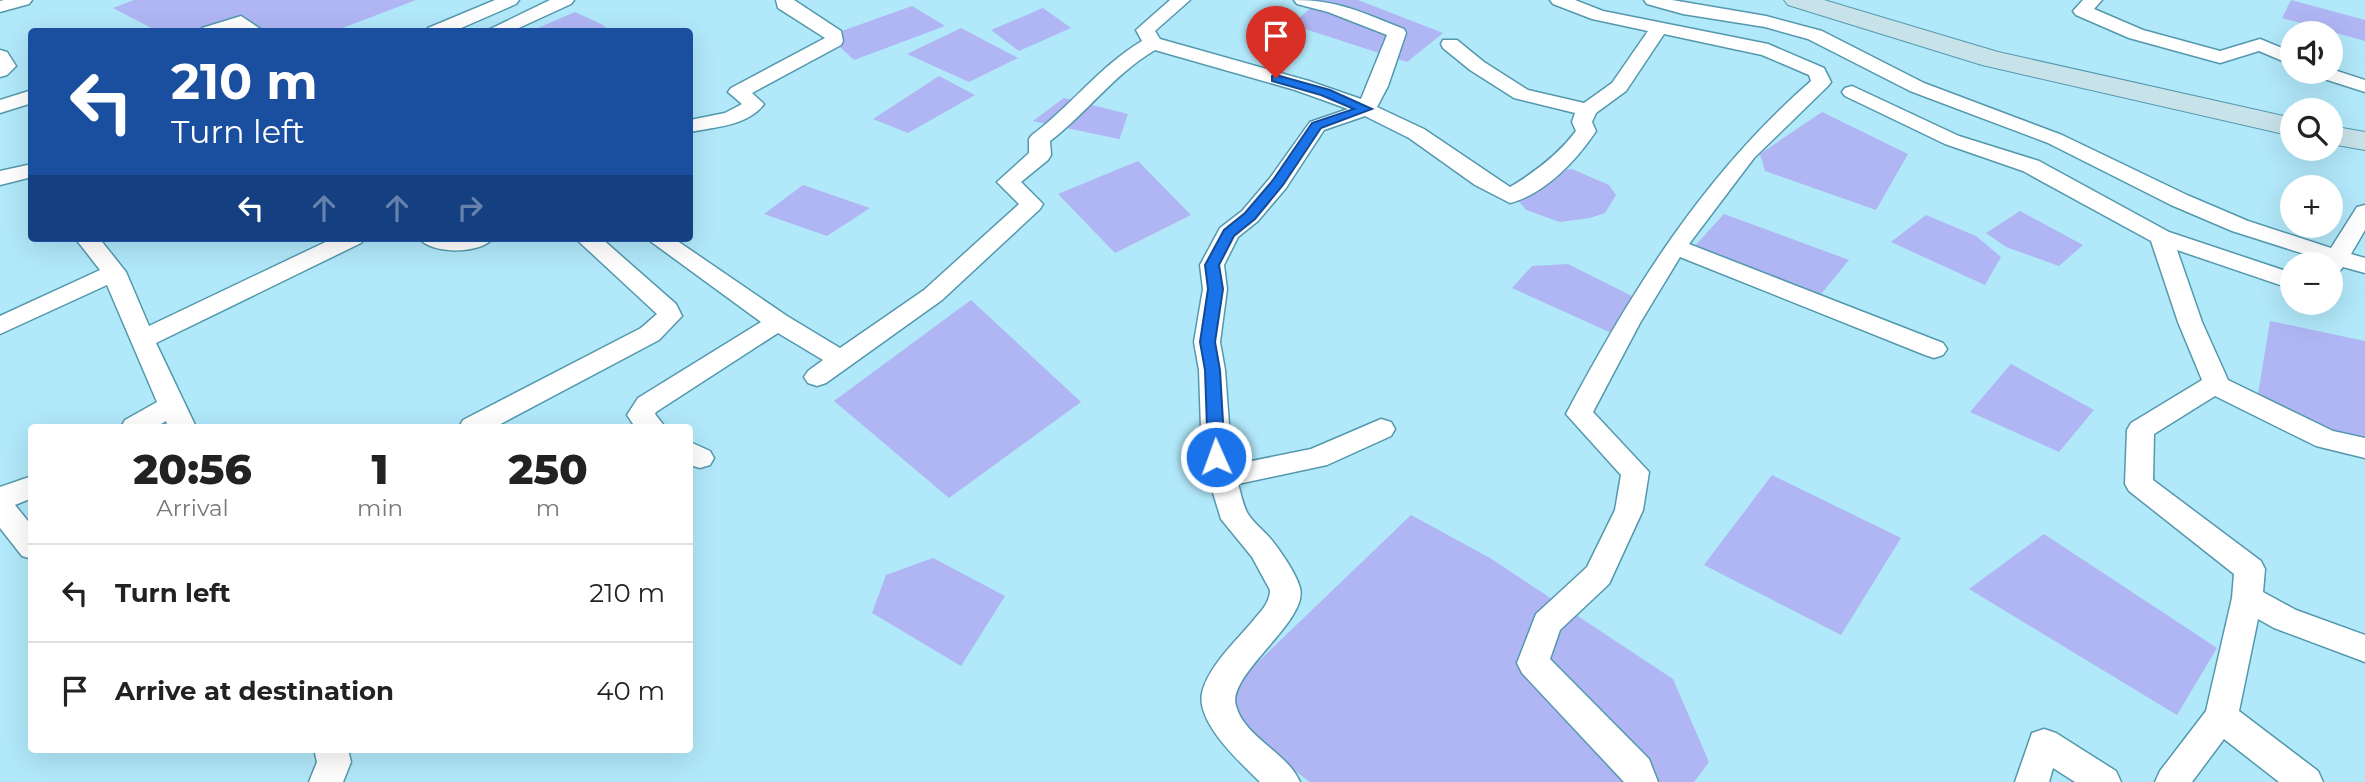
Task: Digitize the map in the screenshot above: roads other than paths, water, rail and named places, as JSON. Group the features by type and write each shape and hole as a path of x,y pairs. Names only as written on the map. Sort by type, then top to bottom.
{"street":[{"path":"0,7 23,0"},
{"path":"444,28 510,0"},
{"path":"503,28 565,0"},
{"path":"693,125 724,120 748,111 754,104 738,92 834,40 834,35 784,4 785,0"},
{"path":"1181,0 1145,30 1153,43 1238,70 1325,93 1366,109 1406,127 1455,158 1489,186 1510,196 1554,167 1579,143 1586,131 1582,122 1587,110 1619,87 1658,30"},
{"path":"1283,782 1231,731 1219,706 1218,694 1224,680 1277,613 1284,599 1285,589 1262,548 1235,519 1216,457 1212,370 1207,342 1215,289 1212,265 1228,233 1250,216 1278,183 1317,126 1366,109 1378,86 1397,33 1334,8 1303,0"},
{"path":"1559,0 1598,15 1658,30 1768,50 1817,72 1821,82"},
{"path":"1653,0 1686,4 1794,28 1917,87 2055,139 2179,201 2308,252"},
{"path":"2093,0 2082,11 2136,34 2220,57 2260,45 2280,54"},
{"path":"1794,28 1805,2 1992,59 2280,124"},
{"path":"525,19 542,28"},
{"path":"222,28 242,22 250,28"},
{"path":"817,377 933,295 1032,204 1007,182 1040,155 1039,139 1062,124 1085,97 1131,54 1153,43"},
{"path":"1451,44 1477,66 1521,94 1587,110"},
{"path":"0,56 6,66 0,71"},
{"path":"1641,782 1637,770 1533,663 1547,623 1598,575 1629,510 1635,472 1579,414 1619,334 1727,173 1754,148 1773,124 1821,82 1857,57"},
{"path":"2343,79 2365,86"},
{"path":"1852,92 1952,140 2031,166 2161,237 2280,277"},
{"path":"0,107 28,101"},
{"path":"2343,137 2365,141"},
{"path":"2340,252 2365,212"},
{"path":"2161,237 2190,323 2216,383 2214,384"},
{"path":"90,242 114,272 141,340 177,416 146,424"},
{"path":"141,340 344,242"},
{"path":"437,242 465,242"},
{"path":"479,424 650,334 670,316 667,310 591,242"},
{"path":"664,242 778,323 841,360"},
{"path":"1676,247 1934,349"},
{"path":"2343,263 2365,266"},
{"path":"0,326 114,272"},
{"path":"647,424 640,415 647,405 778,323"},
{"path":"2214,384 2326,439 2365,448"},
{"path":"2172,782 2221,717 2247,598 2250,569 2139,484 2141,430 2214,384"},
{"path":"1222,477 1317,458 1381,429"},
{"path":"0,499 28,488"},
{"path":"0,507 28,543"},
{"path":"2247,598 2286,619 2365,649"},
{"path":"2221,717 2306,782"},
{"path":"2032,782 2045,744 2104,782"},
{"path":"326,782 333,767 334,753"}],"water":[{"path":"134,0 416,0 342,28 151,28 113,8"},
{"path":"1321,0 1358,0 1443,33 1407,62 1305,29 1295,21"},
{"path":"2291,0 2365,20 2365,41 2343,35 2343,21 2293,21 2282,18"},
{"path":"912,6 945,26 854,60 828,36"},
{"path":"1043,8 1071,28 1019,51 991,30"},
{"path":"575,12 606,28 538,28"},
{"path":"961,28 1018,58 969,82 907,54"},
{"path":"939,76 975,95 908,133 873,119"},
{"path":"1064,98 1128,114 1118,143 1119,139 1033,121"},
{"path":"1822,112 1908,154 1876,210 1765,171 1760,154"},
{"path":"1138,161 1191,215 1115,253 1058,194"},
{"path":"1572,169 1609,185 1616,195 1605,213 1560,222 1526,210 1512,193 1545,171"},
{"path":"803,185 870,208 827,236 764,214"},
{"path":"2020,211 2083,245 2059,266 2006,247 1986,233"},
{"path":"1724,214 1849,260 1817,299 1692,249"},
{"path":"1926,215 1976,236 2001,257 1985,285 1891,242"},
{"path":"1568,264 1646,303 1618,336 1512,288 1532,266"},
{"path":"971,300 1081,402 949,498 834,401"},
{"path":"2270,321 2365,341 2365,450 2330,441 2258,394"},
{"path":"2011,364 2094,410 2059,452 1970,412"},
{"path":"1772,475 1901,538 1841,635 1704,565"},
{"path":"1411,515 1490,558 1673,679 1709,762 1694,782 1310,782 1211,707"},
{"path":"2044,534 2217,648 2177,715 1969,589"},
{"path":"933,558 1005,596 961,666 872,613 886,575"}]}
